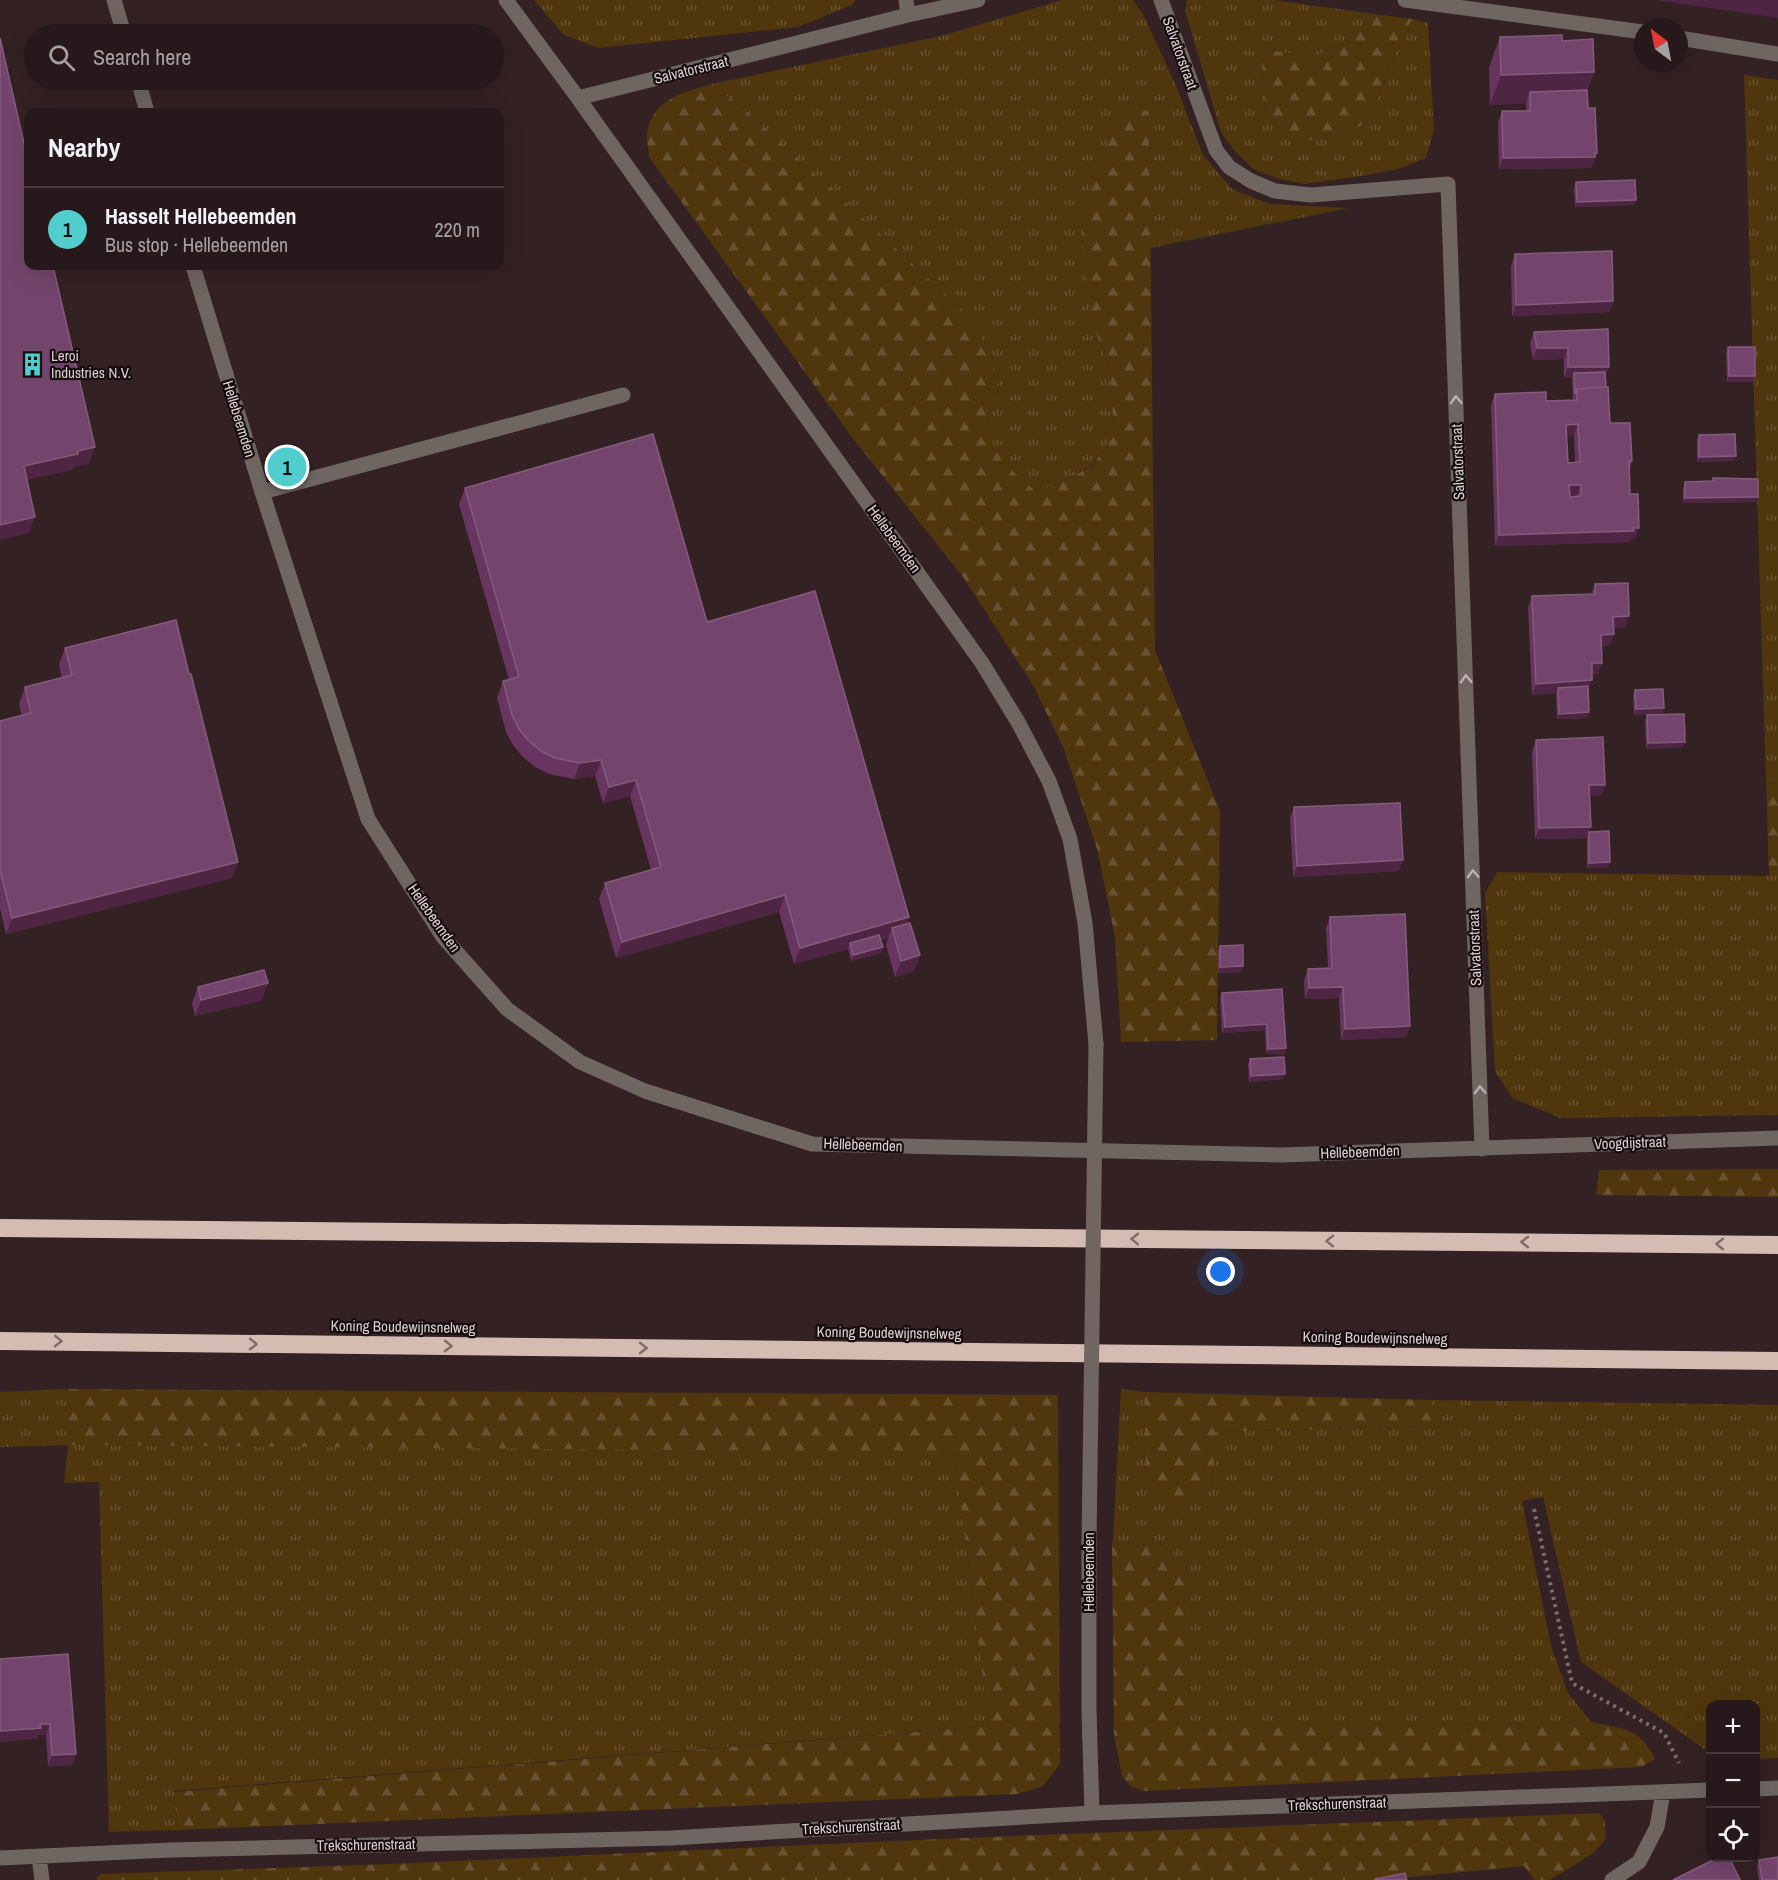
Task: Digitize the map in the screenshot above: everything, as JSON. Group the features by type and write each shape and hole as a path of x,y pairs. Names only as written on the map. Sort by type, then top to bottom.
{"highway":[{"path":"0,1228 1778,1245"},
{"name":"Koning Boudewijnsnelweg","path":"0,1341 1778,1361"}],"street":[{"path":"114,0 121,24"},
{"name":"Hellebeemden","path":"506,0 982,663 1018,722 1049,782 1070,839 1085,923 1096,1044 1089,1542 1089,1711 1092,1813"},
{"name":"Salvatorstraat","path":"578,98 907,8 978,0"},
{"name":"Salvatorstraat","path":"1161,0 1216,150 1229,167 1251,181 1275,191 1311,195 1448,184 1482,1149"},
{"path":"1405,0 1634,31"},
{"path":"1688,39 1778,54"},
{"path":"141,90 146,108"},
{"name":"Hellebeemden","path":"195,270 262,492 368,819 443,936 507,1009 580,1062 645,1091 812,1144 1281,1155 1482,1149"},
{"path":"262,492 623,394"},
{"name":"Voogdijstraat","path":"1482,1149 1778,1138"},
{"path":"1760,1789 1778,1788"},
{"name":"Trekschurenstraat","path":"0,1858 170,1850 671,1838 1092,1813 1706,1790"},
{"path":"1612,1880 1639,1862 1657,1827 1663,1792"},
{"path":"39,1856 42,1880"}],"path":[{"path":"1534,1509 1572,1683 1664,1733 1693,1791"}],"green space":[{"path":"534,0 856,0 852,5 798,27 599,48 564,35"},
{"path":"1062,0 1133,0 1142,12 1174,81 1203,155 1232,189 1270,204 1349,208 1150,248 1149,112 1091,316 1110,373 1114,436 1093,464 1057,485 1035,491 1004,463 985,434 998,380 967,314 748,112 711,84 941,36"},
{"path":"1187,0 1274,0 1374,14 1347,40 1313,58 1271,50 1262,63 1265,109 1325,139 1359,127 1372,116 1389,67 1412,19 1428,23 1434,129 1426,158 1402,168 1305,184 1279,179 1253,169 1234,150 1221,132 1185,11"},
{"path":"1374,14 1412,19 1389,67 1372,116 1359,127 1325,139 1300,141 1276,124 1265,109 1262,63 1271,50 1313,58 1347,40"},
{"path":"1744,75 1778,80 1778,784 1766,783"},
{"path":"711,84 748,112 967,314 984,341 998,380 985,434 1004,463 1035,491 1057,485 1093,465 1114,436 1110,373 1091,316 1080,218 1119,116 1133,106 1149,112 1155,650 1220,811 1217,1040 1121,1042 1115,937 1097,849 1064,749 1033,685 963,577 851,436 649,157 647,133 655,113 670,99"},
{"path":"1766,783 1778,784 1778,876 1769,876"},
{"path":"1497,872 1778,876 1778,1115 1561,1118 1512,1098 1495,1071 1485,893"},
{"path":"1778,1169 1778,1197 1596,1195 1599,1170"},
{"path":"66,1389 69,1445 954,1451 989,1726 174,1791 177,1830 109,1832 99,1482 64,1483 68,1445 0,1447 0,1392"},
{"path":"66,1389 1058,1395 1060,1764 1043,1786 1018,1794 177,1830 174,1792 989,1726 954,1452 68,1445"},
{"path":"1121,1389 1144,1392 1146,1476 1211,1488 1216,1432 1430,1426 1431,1400 1778,1405 1778,1758 1760,1759 1760,1700 1706,1700 1706,1750 1581,1662 1543,1497 1522,1501 1551,1646 1568,1693 1591,1722 1189,1730 1191,1566 1157,1542 1113,1542"},
{"path":"1144,1392 1431,1400 1431,1426 1216,1432 1211,1488 1195,1500 1167,1496 1146,1476"},
{"path":"1112,1542 1157,1542 1191,1566 1189,1729 1591,1722 1621,1728 1637,1735 1655,1759 1641,1767 1144,1791 1130,1786 1122,1776 1114,1734"},
{"path":"1599,1813 1605,1821 1606,1839 1592,1854 1550,1880 1535,1880 1524,1866 1381,1880 96,1880 100,1874 391,1864 940,1839"}],"building":[{"path":"1562,35 1562,41 1593,39 1594,72 1501,75 1500,37"},
{"name":"Leroi Industries N.V.","path":"0,38 24,143 24,270 54,270 95,447 78,451 78,454 24,466 35,517 0,525"},
{"path":"1587,90 1588,108 1595,108 1597,153 1595,157 1503,158 1502,111 1530,111 1530,92"},
{"path":"1635,180 1636,200 1577,202 1576,182"},
{"path":"1612,251 1613,301 1516,305 1515,254"},
{"path":"1608,329 1609,367 1568,367 1568,348 1537,348 1534,332"},
{"path":"1728,347 1755,347 1755,376 1729,376"},
{"path":"1605,372 1606,387 1577,389 1575,394 1574,373"},
{"path":"1608,387 1610,423 1630,423 1632,461 1629,461 1630,494 1638,494 1639,528 1633,528 1634,531 1499,535 1495,394 1546,392 1546,401 1577,400 1577,389","holes":["1578,424 1580,462 1568,463 1566,425","1569,485 1581,485 1581,496 1570,497"]},
{"path":"653,434 707,622 815,591 909,917 800,948 785,895 622,942 605,883 661,867 636,780 609,787 601,760 580,763 555,758 541,751 519,729 512,715 503,681 519,677 465,488"},
{"path":"1735,434 1736,456 1699,457 1699,435"},
{"path":"1713,478 1758,479 1758,497 1685,498 1685,482 1713,481"},
{"path":"1628,583 1629,616 1613,617 1614,634 1601,635 1602,663 1592,663 1592,680 1536,684 1532,596 1595,594 1595,584"},
{"path":"176,620 238,862 12,918 0,870 0,721 31,713 25,687 72,675 65,648"},
{"path":"1588,686 1589,712 1559,714 1558,688"},
{"path":"1663,689 1664,708 1636,709 1635,690"},
{"path":"1684,714 1685,742 1648,743 1647,715"},
{"path":"1603,737 1605,785 1589,785 1591,827 1539,828 1536,740"},
{"path":"1400,803 1403,860 1297,866 1294,807"},
{"path":"1609,831 1610,862 1589,863 1589,832"},
{"path":"1405,914 1410,1026 1345,1029 1343,987 1309,988 1308,969 1332,968 1330,917"},
{"path":"910,923 920,955 901,961 892,928"},
{"path":"879,935 883,947 853,955 850,943"},
{"path":"1243,945 1243,966 1220,967 1220,946"},
{"path":"264,970 268,983 201,1000 198,987"},
{"path":"1282,989 1286,1048 1268,1049 1267,1024 1225,1027 1222,993"},
{"path":"1284,1057 1285,1074 1251,1076 1250,1059"},
{"path":"68,1654 76,1754 52,1755 50,1724 40,1724 41,1728 0,1731 0,1659"},
{"path":"1778,1857 1778,1880 1762,1880 1760,1860"},
{"path":"1709,1862 1731,1862 1740,1880 1673,1880"},
{"path":"1405,1873 1407,1880 1375,1880 1375,1879"}],"place":[{"name":"Leroi Industries N.V.","path":"33,365"},
{"name":"Hasselt Hellebeemden","path":"287,467"}]}
